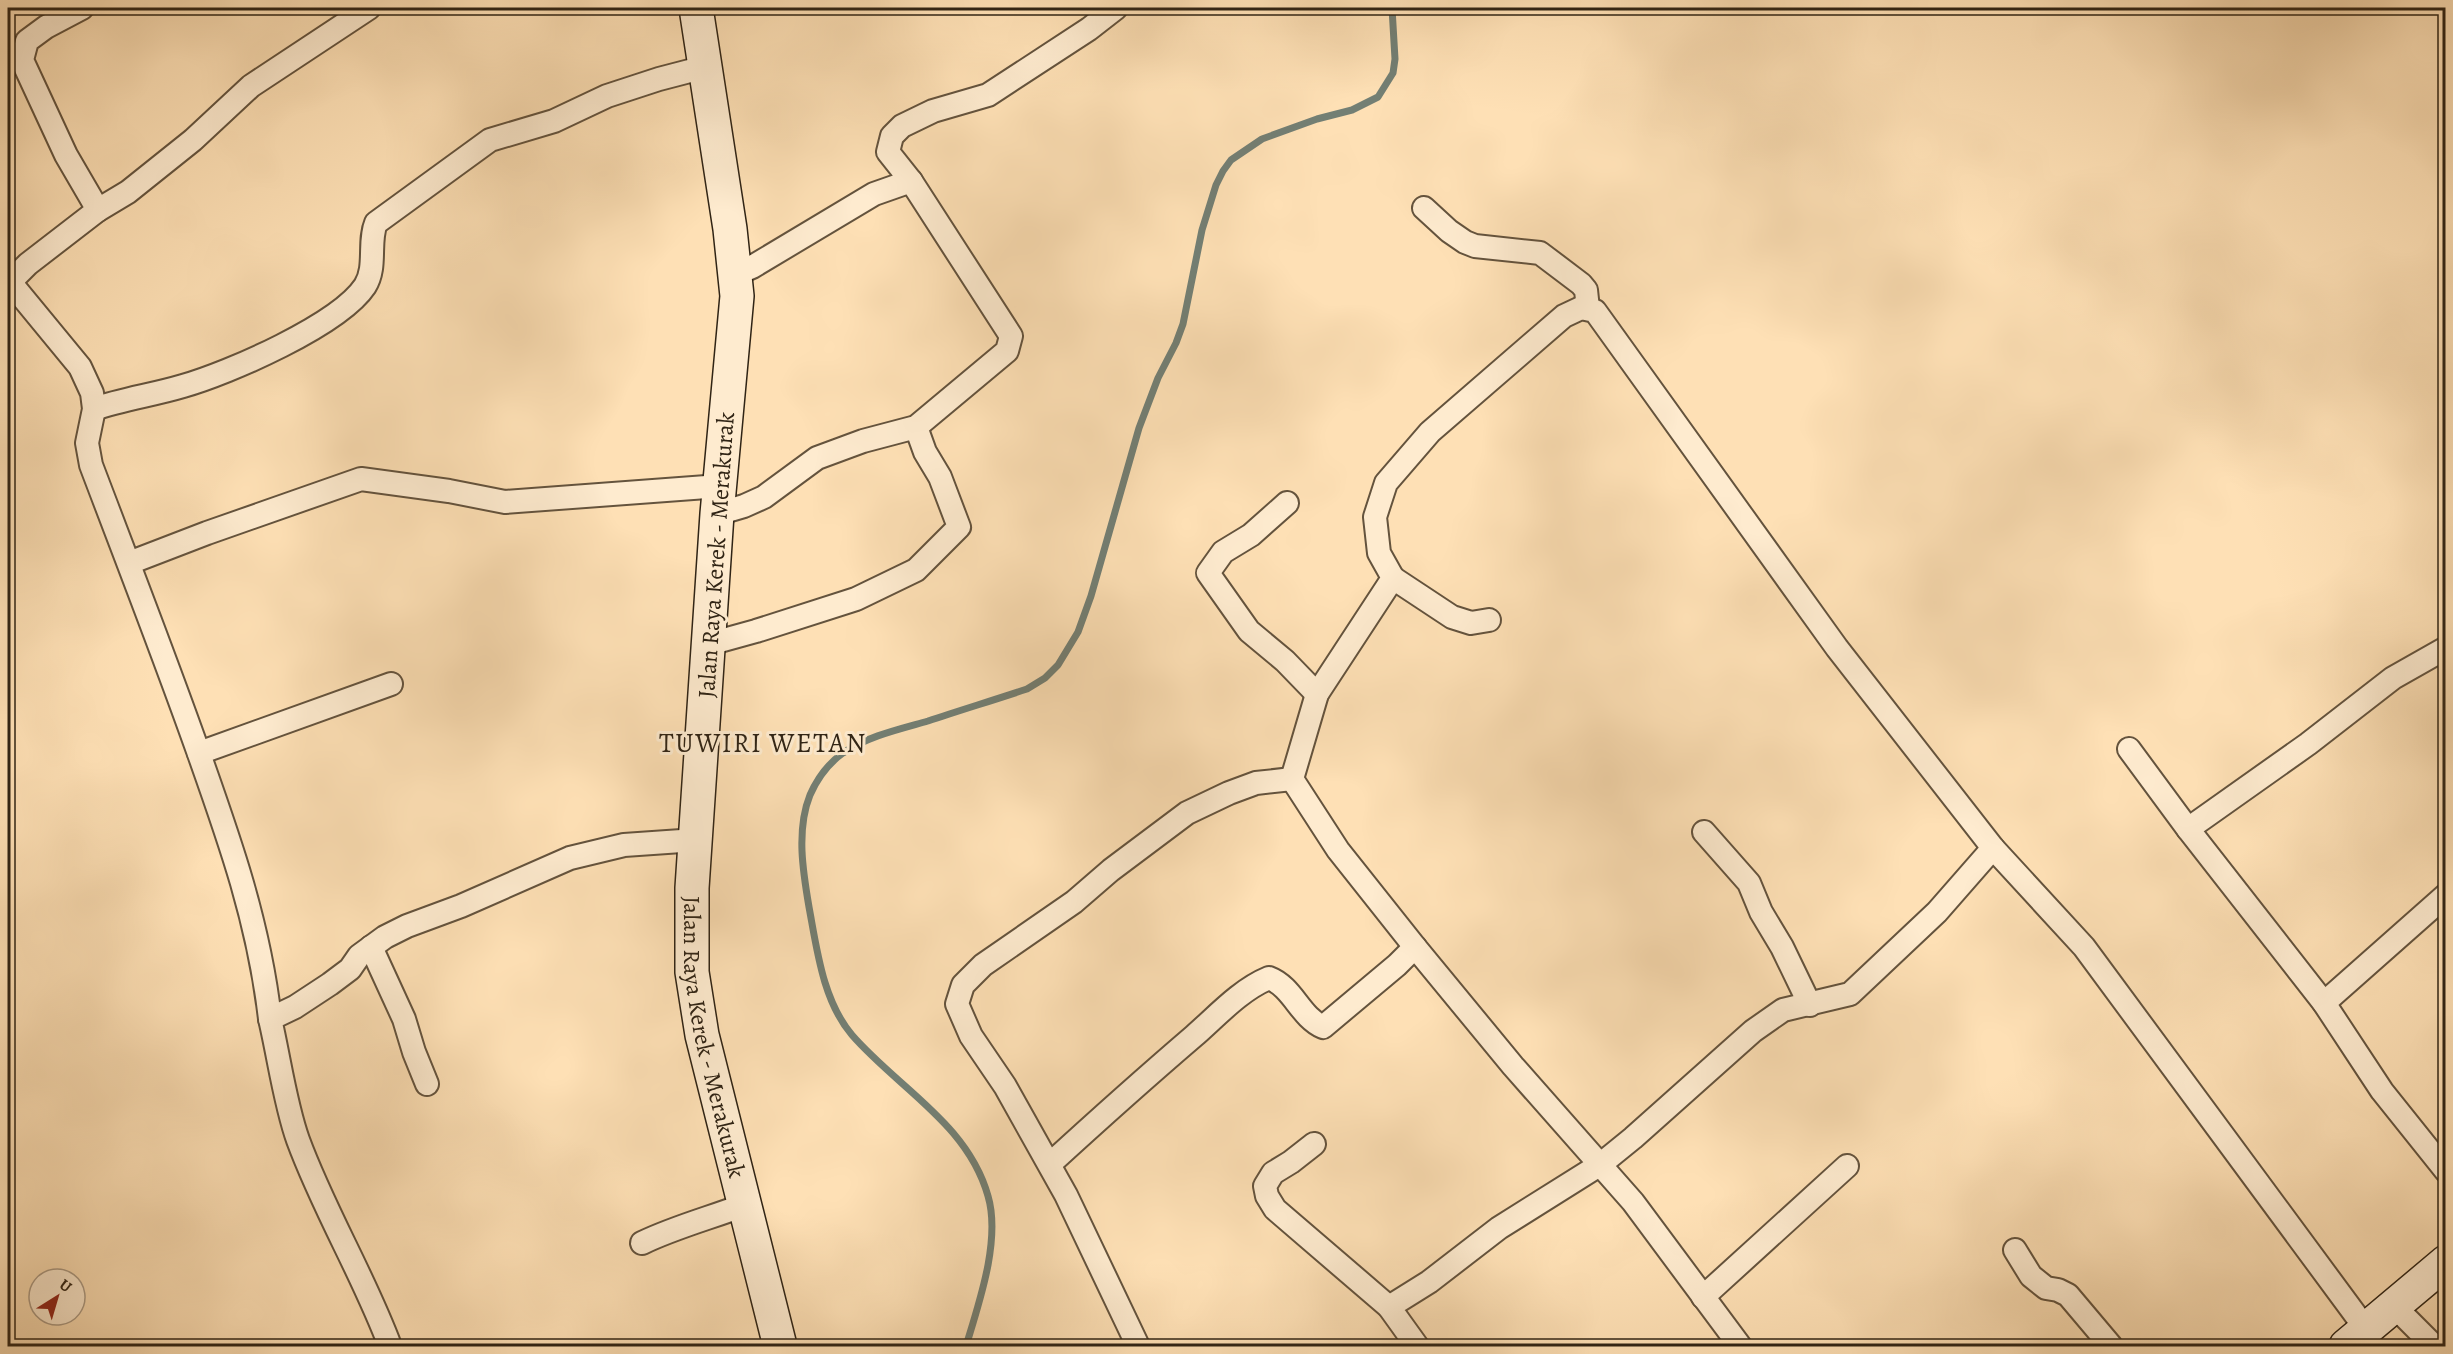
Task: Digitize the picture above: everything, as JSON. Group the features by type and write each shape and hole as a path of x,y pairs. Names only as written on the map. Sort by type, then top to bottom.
{"main road":[{"name":"Jalan Raya Kerek - Merakurak","path":"696,8 695,70 730,230 737,296 709,644 674,842 692,888 692,972 726,1212 780,1347"},
{"path":"2356,1338 2445,1262"}],"street":[{"path":"82,8 27,40 22,60 66,155 98,210"},
{"path":"369,8 251,86 193,141 128,192 98,210 28,264 9,283 80,367 92,393 94,409 87,442 91,465 237,860 256,930 278,1063 297,1137 323,1201 390,1347"},
{"path":"129,563 361,478 505,502 719,500 744,506 764,497 817,458 863,441 916,427 1007,351 1011,336 911,181 888,152 892,136 902,126 933,111 988,95 1116,8"},
{"path":"94,409 120,400 194,382 266,354 347,307 367,284 373,255 373,231 376,223 459,160 490,140 554,121 607,96 658,79 695,70"},
{"path":"734,275 752,267 874,194 911,181"},
{"path":"1424,208 1465,242 1475,246 1540,253 1581,284 1586,290 1588,309"},
{"path":"1489,620 1471,622 1452,617 1393,578 1379,553 1374,517 1386,483 1430,432 1564,316 1581,308 1595,311 1837,648 1993,848 2084,947 2356,1338"},
{"path":"709,644 856,599 916,570 959,527 940,477 925,452 916,427"},
{"path":"1287,503 1251,535 1223,552 1208,573 1250,631 1317,694"},
{"path":"1393,578 1317,694 1292,779 1338,850 1513,1066 1633,1202 1740,1347"},
{"path":"2188,829 2308,744 2393,678 2445,648"},
{"path":"199,753 391,684"},
{"path":"2129,749 2188,829 2324,1003 2382,1091 2445,1171"},
{"path":"1138,1347 1050,1164 960,1013 957,1004 963,985 983,965 1074,902 1111,870 1188,813 1256,783 1292,779"},
{"path":"1704,832 1749,883 1761,912 1782,947 1810,1005"},
{"path":"270,1019 330,984 350,969 359,956 385,937 407,926 461,906 570,858 624,845 674,842"},
{"path":"1389,1306 1429,1282 1499,1228 1601,1164 1753,1031 1783,1010 1850,994 1937,912 1993,848"},
{"path":"2324,1003 2445,895"},
{"path":"371,947 404,1018 427,1084"},
{"path":"1050,1164 1259,982 1269,978 1281,982 1316,1024 1323,1027 1415,947"},
{"path":"1314,1144 1273,1173 1264,1186 1267,1196 1275,1209 1389,1306 1417,1347"},
{"path":"1703,1297 1847,1166"},
{"path":"642,1243 669,1230 726,1212"},
{"path":"2015,1250 2031,1276 2046,1288 2068,1295 2111,1347"},
{"path":"2394,1306 2434,1347"}],"waterway":[{"path":"966,1346 982,1291 990,1251 992,1232 988,1196 965,1148 948,1127 870,1054 842,1022 834,1007 818,957 805,880 802,837 803,822 810,795 824,772 838,757 853,747 884,734 1027,689 1045,678 1058,665 1078,632 1091,596 1139,428 1158,378 1183,324 1202,230 1216,185 1223,171 1231,160 1262,139 1317,119 1352,110 1378,97 1393,73 1395,59 1392,8"}],"district":[{"name":"TUWIRI WETAN","path":"763,743"}]}
